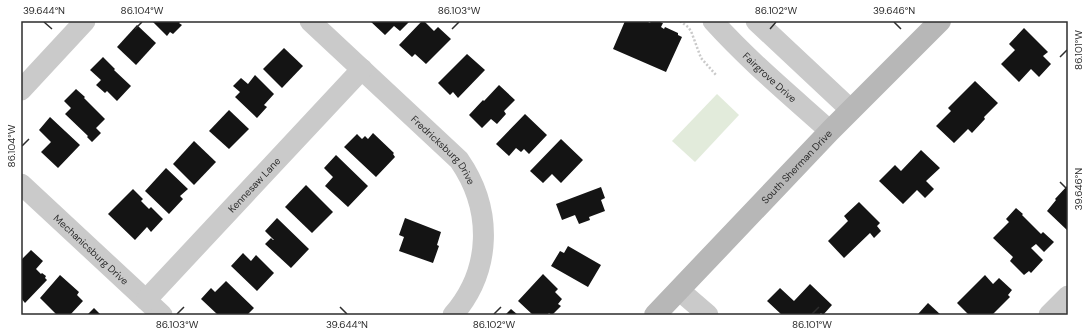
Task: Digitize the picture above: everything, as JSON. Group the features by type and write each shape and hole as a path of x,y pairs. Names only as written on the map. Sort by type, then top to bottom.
{"street":[{"path":"21,90 85,21"},
{"name":"Fredricksburg Drive","path":"310,21 459,160 470,179 476,193 482,217 483,248 475,279 464,302 453,315"},
{"name":"Fairgrove Drive","path":"713,21 745,55 830,131"},
{"path":"756,21 851,110"},
{"name":"South Sherman Drive","path":"655,315 830,131 940,21"},
{"name":"Kennesaw Lane","path":"146,300 362,69"},
{"name":"Mechanicsburg Drive","path":"21,184 162,315"},
{"path":"679,290 708,315"},
{"path":"1049,315 1068,296"}],"path":[{"path":"680,21 691,30 700,58 716,75"}],"green space":[{"path":"717,94 739,115 695,162 672,141"}],"building":[{"path":"152,21 181,21 179,23 182,25 173,34 170,32 167,36"},
{"path":"370,21 409,22 400,31 394,26 385,35"},
{"path":"422,21 424,21 434,31 438,27 451,39 426,64 415,54 412,57 399,45"},
{"path":"625,21 646,21 650,23 651,21 657,21 663,23 661,27 664,29 665,27 678,33 678,35 682,37 666,72 613,49"},
{"path":"137,25 156,43 136,65 117,47"},
{"path":"1024,28 1048,52 1043,56 1051,64 1039,77 1031,69 1019,82 1001,64 1015,50 1009,44"},
{"path":"284,48 303,66 282,88 263,69"},
{"path":"467,54 485,70 458,98 453,92 450,95 438,83"},
{"path":"103,57 131,86 117,101 107,91 105,93 96,85 101,80 90,70"},
{"path":"255,75 274,94 264,105 267,107 257,118 235,97 240,92 233,86 241,78 248,84"},
{"path":"975,81 998,103 984,117 985,119 972,133 968,129 954,143 936,126 951,111 948,108"},
{"path":"499,85 515,100 504,111 506,114 497,124 491,119 482,128 469,115"},
{"path":"76,89 105,119 96,128 101,133 92,142 87,137 88,136 65,114 71,108 64,101"},
{"path":"229,110 249,129 229,149 209,131"},
{"path":"525,114 547,135 529,154 524,149 521,152 516,148 509,156 496,144"},
{"path":"50,117 80,145 58,168 41,152 51,142 39,130"},
{"path":"373,133 394,153 393,154 395,157 376,177 344,147 357,134 362,139 365,136 368,139"},
{"path":"561,139 583,160 561,183 552,174 543,183 530,171"},
{"path":"194,141 216,162 194,185 173,164"},
{"path":"921,150 940,168 926,181 934,189 925,198 917,190 903,204 879,181 895,165 901,171"},
{"path":"336,155 368,186 348,207 325,186 333,177 324,168"},
{"path":"166,168 188,189 180,196 183,199 169,214 145,191"},
{"path":"306,185 333,212 312,233 285,207"},
{"path":"1068,185 1068,231 1047,211 1056,200 1055,199"},
{"path":"601,187 605,198 601,200 605,211 589,217 590,220 579,224 575,215 562,220 556,204"},
{"path":"133,189 143,199 141,201 149,209 151,207 163,219 151,232 147,227 135,240 108,214"},
{"path":"859,202 880,223 877,226 881,231 874,238 870,233 844,258 828,241 848,221 844,216"},
{"path":"1016,208 1041,234 1043,232 1054,242 1044,252 1036,244 1031,248 1043,260 1031,273 1029,271 1024,275 1010,261 1013,257 993,238 1009,222 1006,219"},
{"path":"277,218 309,249 291,268 265,244 271,238 274,240 265,231"},
{"path":"405,218 441,232 437,245 439,246 433,263 399,251 404,237 399,235"},
{"path":"568,246 601,265 588,287 551,266 560,251 564,253"},
{"path":"31,250 43,261 36,269 41,274 42,273 46,276 45,278 47,280 25,303 21,298 21,260"},
{"path":"243,253 251,261 256,255 274,273 257,291 231,266"},
{"path":"543,274 558,289 555,292 562,299 558,304 561,306 552,315 549,313 547,315 533,315 518,301"},
{"path":"60,275 79,292 77,295 83,301 70,315 57,315 40,298"},
{"path":"985,275 993,284 999,278 1012,290 1008,295 1010,297 992,315 969,315 957,303"},
{"path":"226,281 254,308 247,315 218,315 201,299 211,288 215,292"},
{"path":"810,284 832,305 823,315 821,313 819,315 782,315 767,301 780,288 794,301"},
{"path":"928,303 941,315 918,314"},
{"path":"94,308 101,315 87,315"},
{"path":"511,309 518,315 505,315"}]}
